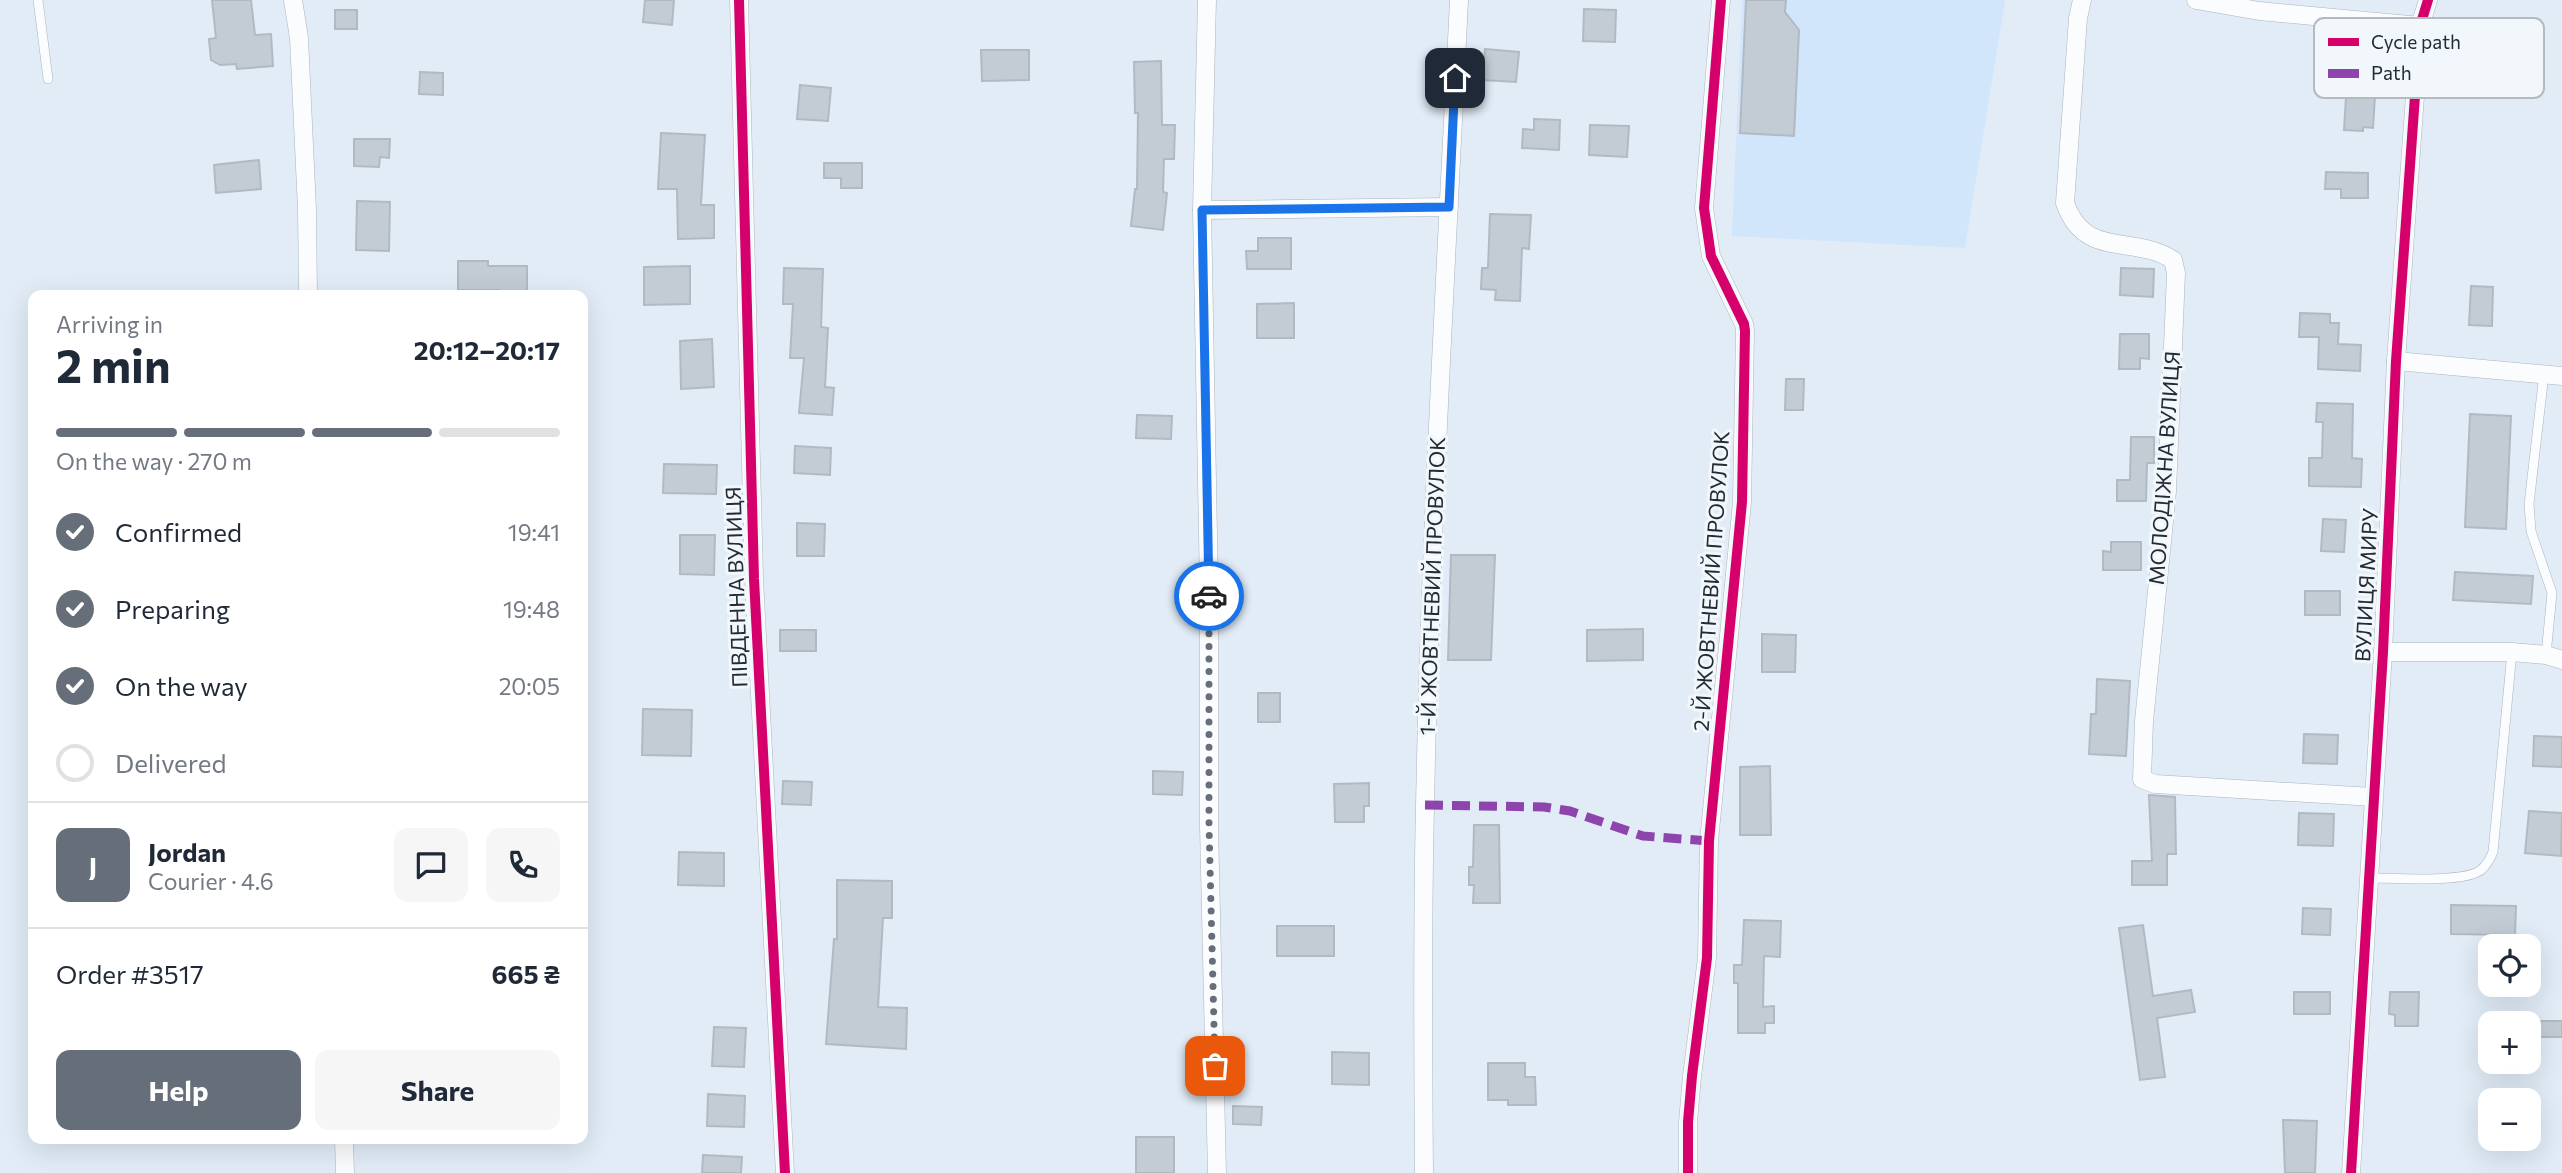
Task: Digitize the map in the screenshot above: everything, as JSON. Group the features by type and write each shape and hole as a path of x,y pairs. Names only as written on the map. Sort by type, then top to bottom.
{"street":[{"path":"293,0 299,38 308,290"},
{"name":"ПІВДЕННА ВУЛИЦЯ","path":"739,0 754,579 785,1173"},
{"path":"1207,0 1202,210 1209,589 1209,825 1217,1173"},
{"name":"1-Й ЖОВТНЕВИЙ ПРОВУЛОК","path":"1424,1173 1422,982 1432,563 1458,0"},
{"name":"2-Й ЖОВТНЕВИЙ ПРОВУЛОК","path":"1688,1173 1688,1122 1692,1076 1707,958 1709,841 1742,502 1745,331 1711,256 1704,208 1721,0"},
{"name":"МОЛОДІЖНА ВУЛИЦЯ","path":"2082,0 2078,18 2065,203 2070,219 2093,239 2160,252 2173,260 2176,273 2167,491 2144,721 2142,779 2155,784 2373,797"},
{"path":"2196,0 2259,11 2334,18"},
{"name":"ВУЛИЦЯ МИРУ","path":"2422,18 2428,0"},
{"name":"ВУЛИЦЯ МИРУ","path":"2351,1173 2383,652 2396,361 2415,98"},
{"path":"1202,210 1449,207"},
{"path":"2396,361 2562,376"},
{"path":"2383,652 2512,652 2554,657"},
{"path":"344,1144 345,1173"}],"lane":[{"path":"38,0 48,79"},
{"path":"2543,374 2529,504 2531,531 2552,593 2554,657"},
{"path":"2370,878 2462,878 2481,871 2489,861 2493,852 2512,652"}],"shaded area":[{"path":"1742,0 2005,0 1965,248 1732,236"}],"building":[{"path":"212,0 251,0 255,35 271,34 273,66 237,69 236,64 220,65 211,60 209,39 216,38"},
{"path":"645,0 674,0 672,25 643,22"},
{"path":"1746,0 1786,0 1785,12 1799,30 1794,136 1740,133"},
{"path":"1584,9 1616,10 1615,42 1583,41"},
{"path":"335,10 357,10 357,29 335,29"},
{"path":"1485,49 1519,52 1516,82 1482,80"},
{"path":"981,50 1029,50 1029,80 982,81"},
{"path":"1161,61 1162,125 1175,125 1174,159 1164,159 1163,192 1167,193 1163,230 1131,226 1137,189 1138,113 1135,113 1134,62"},
{"path":"420,72 443,73 443,95 419,94"},
{"path":"800,85 831,88 828,121 797,119"},
{"path":"2346,98 2375,98 2373,128 2363,127 2363,131 2344,130"},
{"path":"1534,119 1560,120 1559,150 1522,148 1523,129 1534,130"},
{"path":"1590,125 1629,126 1627,157 1589,155"},
{"path":"661,133 705,135 701,205 714,205 714,238 678,239 677,189 658,189"},
{"path":"354,139 390,139 389,158 380,157 379,167 354,166"},
{"path":"259,160 261,189 216,193 214,165"},
{"path":"824,163 862,163 862,188 841,188 841,178 824,178"},
{"path":"2326,172 2368,173 2368,198 2341,198 2341,189 2325,189"},
{"path":"357,201 390,202 389,251 356,250"},
{"path":"1490,214 1531,215 1529,249 1522,248 1520,301 1495,300 1496,290 1481,289 1482,268 1488,268"},
{"path":"1258,238 1291,238 1291,269 1247,269 1246,251 1258,251"},
{"path":"458,261 488,261 488,266 527,266 527,290 458,290"},
{"path":"690,266 690,304 644,305 644,267"},
{"path":"784,268 823,269 821,327 828,328 825,387 834,388 832,415 799,413 804,358 790,358 793,304 783,304"},
{"path":"2121,268 2154,269 2153,297 2120,295"},
{"path":"2471,286 2493,287 2492,326 2469,325"},
{"path":"1294,303 1294,338 1257,338 1257,304"},
{"path":"2300,313 2330,314 2330,323 2339,323 2338,344 2361,345 2360,371 2318,369 2319,337 2299,337"},
{"path":"2120,334 2149,334 2149,359 2140,358 2140,369 2119,369"},
{"path":"712,339 714,387 681,389 680,341"},
{"path":"1786,379 1804,379 1803,410 1785,410"},
{"path":"2317,403 2353,404 2352,458 2362,459 2361,487 2309,486 2309,458 2322,458 2323,422 2316,422"},
{"path":"2470,414 2511,416 2506,529 2465,527"},
{"path":"1137,415 1172,416 1171,439 1136,438"},
{"path":"2131,437 2154,437 2154,463 2147,463 2146,501 2117,501 2117,480 2130,480"},
{"path":"795,446 831,448 830,475 794,473"},
{"path":"664,464 717,465 716,494 663,493"},
{"path":"2323,519 2346,520 2344,552 2321,551"},
{"path":"797,523 825,524 824,556 797,556"},
{"path":"680,535 715,535 714,575 680,574"},
{"path":"2111,542 2141,542 2141,570 2103,570 2103,551 2111,552"},
{"path":"1451,555 1495,555 1491,660 1448,660"},
{"path":"2455,572 2533,576 2531,604 2453,600"},
{"path":"2305,591 2340,591 2340,615 2305,615"},
{"path":"1643,629 1643,660 1587,661 1587,630"},
{"path":"780,630 816,630 816,651 780,651"},
{"path":"1762,634 1796,635 1795,672 1762,672"},
{"path":"2097,679 2130,681 2126,756 2089,754 2091,714 2096,714"},
{"path":"1258,693 1280,693 1280,722 1258,722"},
{"path":"643,709 692,710 691,756 642,755"},
{"path":"2304,734 2338,735 2337,764 2303,763"},
{"path":"2534,736 2562,737 2562,767 2533,766"},
{"path":"1770,766 1771,835 1740,835 1740,767"},
{"path":"1153,771 1183,772 1182,795 1153,794"},
{"path":"783,781 812,782 811,805 782,804"},
{"path":"1369,783 1369,806 1364,806 1364,822 1335,822 1334,784"},
{"path":"2149,795 2175,797 2176,854 2167,854 2167,885 2132,885 2132,861 2152,861"},
{"path":"2529,811 2562,813 2561,856 2525,853"},
{"path":"2299,813 2334,814 2333,846 2298,845"},
{"path":"1474,825 1499,825 1500,903 1473,903 1474,885 1469,885 1469,867 1473,867"},
{"path":"679,852 724,853 724,886 678,885"},
{"path":"837,880 892,881 892,918 883,918 878,1007 907,1008 906,1049 826,1044 834,939 837,939"},
{"path":"2451,905 2516,906 2515,934 2451,934"},
{"path":"2303,908 2331,909 2330,935 2302,934"},
{"path":"1744,920 1781,921 1780,957 1764,956 1763,1007 1774,1006 1774,1023 1765,1023 1765,1033 1738,1033 1738,983 1734,983 1734,965 1742,965"},
{"path":"2143,925 2153,996 2191,990 2195,1012 2157,1018 2165,1077 2140,1080 2119,928"},
{"path":"1277,926 1334,926 1334,956 1277,956"},
{"path":"2294,992 2330,992 2330,1014 2294,1014"},
{"path":"2390,992 2419,992 2418,1026 2395,1026 2395,1015 2389,1014"},
{"path":"2541,1021 2562,1021 2562,1037 2541,1037"},
{"path":"714,1027 746,1028 744,1067 712,1066"},
{"path":"1332,1052 1369,1053 1369,1085 1332,1084"},
{"path":"1488,1063 1525,1063 1525,1077 1535,1077 1536,1105 1508,1105 1508,1100 1488,1100"},
{"path":"708,1094 745,1096 744,1127 707,1126"},
{"path":"1233,1106 1262,1107 1261,1125 1233,1124"},
{"path":"2283,1120 2317,1121 2315,1173 2285,1173"},
{"path":"1136,1137 1174,1137 1174,1173 1136,1173"},
{"path":"703,1155 742,1157 741,1173 702,1173"}],"marked path":[{"path":"1425,805 1544,807 1570,811 1643,836 1709,841"}],"cycle path":[{"path":"739,0 754,579 785,1173"},
{"path":"1688,1173 1688,1122 1692,1076 1707,958 1709,841 1742,502 1745,331 1711,256 1704,208 1721,0"},
{"path":"2422,18 2428,0"},
{"path":"2351,1173 2383,652 2396,361 2415,98"}],"way so far":[{"path":"1209,596 1209,825 1215,1066"}],"route":[{"path":"1209,596 1202,210 1449,207 1455,78"}]}
